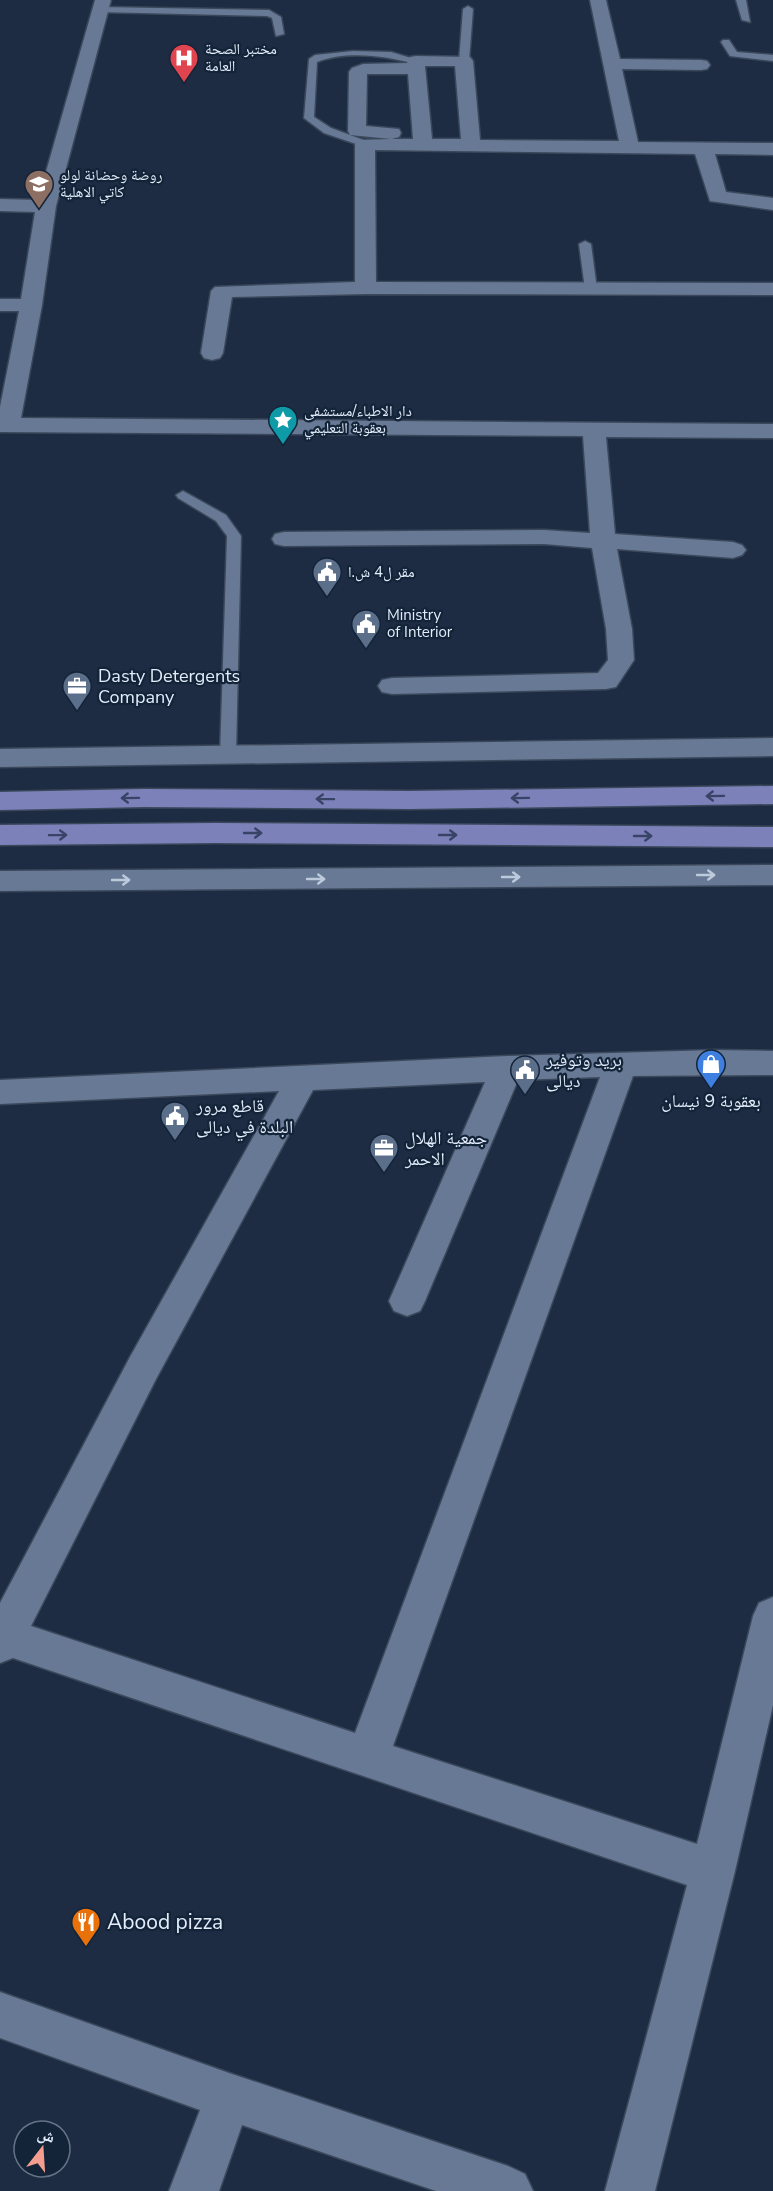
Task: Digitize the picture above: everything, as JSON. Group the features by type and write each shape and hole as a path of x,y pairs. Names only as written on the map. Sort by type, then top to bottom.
{"main road":[{"path":"0,801 144,798 410,800 773,795"},
{"path":"0,836 227,833 773,837"}],"street":[{"path":"598,0 630,147"},
{"path":"102,5 46,206 31,305 4,425 773,431"},
{"path":"471,146 464,61 363,69 358,72 357,131 366,133 471,146 773,149"},
{"path":"417,64 422,140"},
{"path":"612,64 701,65"},
{"path":"366,288 365,144 422,140"},
{"path":"703,147 717,197 773,204"},
{"path":"0,205 46,206"},
{"path":"212,353 222,291 366,288 773,289"},
{"path":"0,305 31,305"},
{"path":"392,686 606,681 621,660 619,629 603,541 594,430"},
{"path":"284,539 544,537 733,550"},
{"path":"0,758 773,747"},
{"path":"0,881 773,875"},
{"path":"0,1092 507,1068 773,1063"},
{"path":"367,1758 621,1065"},
{"path":"407,1301 507,1068"},
{"path":"303,1078 143,1368 2,1640 713,1871"},
{"path":"630,2191 713,1871 773,1616"},
{"path":"0,2015 229,2097 508,2191"},
{"path":"194,2191 229,2097"}],"lane":[{"path":"741,0 747,20"},
{"path":"102,5 269,13 275,15 279,34"},
{"path":"464,61 468,9"},
{"path":"726,42 733,54 773,58"},
{"path":"365,144 336,134 309,118 312,61 315,58 349,53 393,54 417,64"},
{"path":"585,244 591,289"},
{"path":"183,495 221,518 234,536 228,755"}],"place":[{"name":"مختبر الصحة العامة","path":"184,84"},
{"name":"روضة وحضانة لولو كاتي الاهلية","path":"39,210"},
{"name":"دار الاطباء/مستشفى بعقوبة التعليمي","path":"283,446"},
{"name":"مقر ل4 ش.ا","path":"327,598"},
{"name":"Ministry of Interior","path":"366,650"},
{"name":"Dasty Detergents Company","path":"77,712"},
{"name":"بعقوبة 9 نيسان","path":"711,1090"},
{"name":"بريد وتوفير ديالى","path":"525,1096"},
{"name":"قاطع مرور البلدة في ديالى","path":"175,1142"},
{"name":"جمعية الهلال الاحمر","path":"384,1174"},
{"name":"Abood pizza","path":"86,1948"}]}
